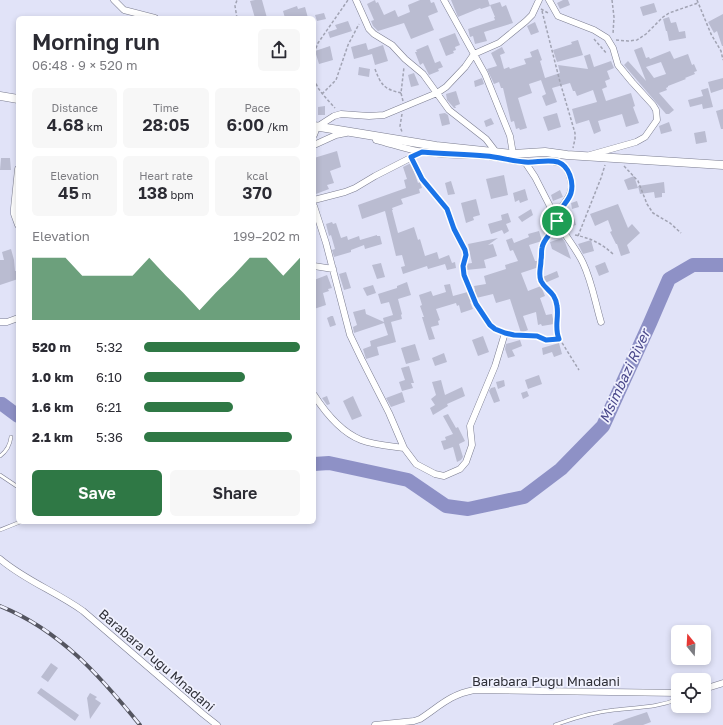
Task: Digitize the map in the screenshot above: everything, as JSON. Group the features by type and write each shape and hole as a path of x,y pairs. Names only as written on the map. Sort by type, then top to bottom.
{"street":[{"path":"114,0 124,10 147,16"},
{"path":"356,0 369,29 374,34 392,45 405,59 423,74 449,110 486,139 496,152"},
{"path":"444,0 485,74 510,136 513,154"},
{"path":"316,127 328,119 341,114 384,115 437,93 446,87 465,67 474,54 491,48 514,32 532,14 539,0"},
{"path":"549,0 558,16 594,30 609,39 618,65 623,73 656,110 657,120 651,130 644,137 636,142 584,156"},
{"path":"0,96 16,99"},
{"path":"316,127 436,146 513,154 545,152 602,158 723,164"},
{"path":"316,144 336,135 345,133 371,138 422,152 485,156 525,162 557,162 564,165 569,173 572,184 568,200 559,212 557,221"},
{"path":"316,199 355,188 422,152"},
{"path":"525,162 535,177 557,221 582,261 591,283 601,322"},
{"path":"16,203 14,214 16,220"},
{"path":"316,212 326,243 350,335 389,413 404,448 416,464 435,474 444,476 460,469 466,462 472,446 470,426 495,366 505,333"},
{"path":"316,266 332,269"},
{"path":"0,322 7,322 16,319"},
{"path":"316,398 323,408 354,437 371,443 404,448"},
{"name":"Barabara Pugu Mnadani","path":"0,558 28,580 66,599 83,610 203,714 218,725"},
{"path":"711,687 723,683"},
{"name":"Barabara Pugu Mnadani","path":"375,725 420,719 452,696 461,692 474,690 671,693"}],"lane":[{"path":"0,456 10,444 11,437"},
{"path":"0,476 16,486"},
{"path":"0,530 16,524"},
{"path":"555,725 594,713 647,708 671,701"}],"path":[{"path":"237,0 235,6 237,16"},
{"path":"316,48 348,0"},
{"path":"612,0 614,17 609,39 628,41 637,40 646,34 668,13 698,3"},
{"path":"697,0 711,34 721,51 723,60"},
{"path":"541,9 575,133 574,145 567,155"},
{"path":"322,94 336,80 348,45 363,15"},
{"path":"591,36 618,65"},
{"path":"404,141 400,126 403,108 401,92 405,59"},
{"path":"375,69 384,86 393,91 401,92"},
{"path":"316,84 322,94 341,114"},
{"path":"411,157 422,179 447,209 454,229 465,250 466,255 462,270 467,285 476,304 495,329 514,335 537,336 546,340 559,339"},
{"path":"578,236 606,164 602,158"},
{"path":"623,166 638,181 653,213 670,223 681,233"},
{"path":"557,221 554,229 543,244 539,270 541,281 552,292 557,305 558,317 556,333 579,370"},
{"path":"565,234 598,242 613,254"}],"building":[{"path":"262,0 266,16 254,16 250,1"},
{"path":"375,0 376,3 378,2 384,15 395,10 398,17 410,12 408,5 420,0 430,0 431,3 434,2 438,12 428,16 434,30 411,39 404,23 378,31 373,26 371,21 374,20 367,4"},
{"path":"451,0 488,0 490,6 480,8 458,17"},
{"path":"563,0 568,0 570,5 560,9 557,3"},
{"path":"500,2 502,7 506,5 513,23 484,32 487,41 475,44 473,36 470,37 468,29 495,20 490,5"},
{"path":"654,3 657,12 643,16 640,7"},
{"path":"297,6 298,9 305,7 307,16 284,16 283,11"},
{"path":"324,13 326,19 317,21 315,15"},
{"path":"723,14 722,46 717,31 714,33 708,22"},
{"path":"669,17 671,23 676,22 679,32 685,31 686,38 669,41 663,19"},
{"path":"348,21 352,31 330,38 328,32 337,29 335,25"},
{"path":"535,22 539,32 531,35 527,26"},
{"path":"455,33 460,45 455,47 456,50 453,51 454,53 446,56 439,39"},
{"path":"578,40 583,55 557,62 553,50 572,44 571,42"},
{"path":"366,43 368,50 383,45 388,61 375,65 372,54 354,59 351,47"},
{"path":"428,45 435,63 440,61 443,67 438,69 439,71 429,75 423,63 420,65 415,52 417,52 416,50"},
{"path":"330,46 333,60 319,64 316,51"},
{"path":"502,47 505,53 500,55 504,69 509,67 510,69 526,64 524,59 532,57 530,52 538,49 542,60 540,61 545,78 560,73 558,65 588,69 584,56 590,54 594,67 611,61 614,68 607,71 610,79 605,81 607,87 602,89 606,101 631,93 635,106 633,107 639,123 626,127 622,114 598,121 601,131 594,134 589,120 576,124 572,109 597,102 593,90 577,96 570,83 552,88 557,102 546,106 542,96 546,94 541,80 529,84 532,93 518,98 527,128 520,130 519,128 516,129 514,121 511,122 503,88 501,88 499,82 494,84 487,69 497,66 491,53"},
{"path":"642,47 646,58 649,57 650,59 670,51 674,59 688,54 692,65 694,64 697,71 694,72 695,74 668,86 666,88 667,90 659,93 674,110 669,114 666,114 624,65 628,61 646,81 634,50","holes":["661,62 666,74 654,78 646,67"]},
{"path":"359,67 370,69 369,77 358,75"},
{"path":"414,73 419,85 411,87 408,75"},
{"path":"482,78 484,84 475,87 474,81"},
{"path":"723,78 723,89 711,93 708,82"},
{"path":"708,88 713,107 703,109 702,104 690,107 688,100 703,96 701,90"},
{"path":"456,91 460,104 454,108 447,100 446,94"},
{"path":"325,106 325,115 318,115 318,107"},
{"path":"723,109 723,129 721,129 716,111"},
{"path":"445,113 448,115 450,124 442,126 439,114"},
{"path":"557,113 561,127 548,131 543,117"},
{"path":"491,118 494,124 486,127 484,121"},
{"path":"669,122 672,131 661,134 659,126"},
{"path":"705,131 707,142 696,144 694,133"},
{"path":"337,151 341,167 330,171 334,183 327,185 329,189 316,194 316,157"},
{"path":"1,158 10,158 11,170 0,170"},
{"path":"411,163 418,183 420,182 422,188 419,189 420,193 401,199 403,204 392,208 398,233 414,227 418,240 420,239 425,256 437,252 439,259 449,255 452,263 455,262 456,268 447,270 445,264 428,269 427,266 403,274 401,267 405,266 402,255 396,256 385,211 362,219 358,205 406,188 404,180 407,179 403,167"},
{"path":"504,175 508,195 491,199 486,179"},
{"path":"634,176 638,188 628,190 624,180"},
{"path":"451,181 455,194 448,195 445,183"},
{"path":"664,182 665,193 662,193 662,197 655,198 654,192 640,194 638,186"},
{"path":"525,189 528,200 520,203 519,200 515,202 513,193"},
{"path":"560,190 563,197 553,201 551,195"},
{"path":"476,199 480,215 473,217 474,220 466,223 461,203"},
{"path":"577,201 579,207 572,209 571,203"},
{"path":"618,204 628,228 632,224 640,233 627,245 630,253 621,256 617,244 610,232 612,231 608,220 595,226 590,214"},
{"path":"531,209 533,215 522,222 518,217"},
{"path":"508,213 511,222 506,224 509,231 504,234 502,230 491,234 488,224 502,220 501,215"},
{"path":"574,218 576,225 566,228 564,221"},
{"path":"332,222 333,224 336,223 341,238 347,236 348,240 359,236 360,240 377,235 380,236 382,244 365,249 364,245 351,250 351,252 334,257 332,250 335,249 331,235 329,236 326,224"},
{"path":"539,231 542,241 529,245 539,267 521,273 528,291 541,286 545,296 540,298 546,315 552,314 554,324 542,326 541,324 538,325 536,312 523,316 528,330 521,333 510,299 496,303 493,294 472,299 473,301 470,302 473,309 461,313 459,305 457,306 456,303 436,309 440,320 438,321 439,325 431,327 435,339 429,340 422,317 424,317 420,306 422,305 419,295 431,291 433,296 446,292 444,285 450,284 453,296 475,290 474,286 486,284 484,276 506,269 505,265 518,261 513,250 510,251 506,240 512,238 514,243 529,237 528,234"},
{"path":"498,238 488,245 493,244 497,256 484,260 486,268 466,270 465,264 472,263 468,244"},
{"path":"562,238 571,259 552,249 550,242"},
{"path":"591,240 594,251 583,254 578,244"},
{"path":"11,249 16,271 16,280 0,285 0,260 4,260 2,252"},
{"path":"605,262 609,272 599,276 595,266"},
{"path":"381,263 385,277 377,279 372,265"},
{"path":"557,271 559,277 545,283 543,277"},
{"path":"346,272 351,288 344,290 339,274"},
{"path":"327,275 332,288 323,293 326,305 316,308 316,279"},
{"path":"407,282 411,295 398,299 402,319 391,322 396,342 377,347 379,355 366,359 363,349 371,346 370,341 388,335 384,323 354,333 353,327 357,325 353,312 365,309 366,314 384,322 383,318 393,315 389,302 381,304 378,294 397,288 397,286"},
{"path":"373,285 376,293 367,296 363,288"},
{"path":"333,316 336,325 330,327 327,318"},
{"path":"483,336 489,352 478,356 472,340"},
{"path":"520,340 522,346 512,350 515,356 508,358 505,349 506,344"},
{"path":"559,343 562,354 554,357 552,352 543,355 542,348"},
{"path":"415,344 420,360 406,364 401,348"},
{"path":"444,353 447,362 435,366 432,358"},
{"path":"409,366 414,383 411,383 413,388 402,391 399,382 405,380 401,368"},
{"path":"539,375 542,384 528,389 525,380"},
{"path":"441,380 445,395 462,387 465,396 447,404 448,406 433,415 430,408 435,405 431,399 436,395 432,382"},
{"path":"504,380 505,386 498,389 496,382"},
{"path":"495,387 500,401 494,403 489,391 491,388"},
{"path":"527,391 529,396 523,399 521,393"},
{"path":"402,392 405,402 391,407 386,398"},
{"path":"327,396 330,404 327,405 322,398"},
{"path":"353,396 362,416 352,420 343,401"},
{"path":"448,414 456,428 458,427 465,441 459,444 463,457 457,462 453,447 444,450 441,441 446,440 445,437 453,434 443,416"},
{"path":"51,663 58,668 48,682 41,677"},
{"path":"41,688 79,715 75,721 37,693"},
{"path":"90,693 97,697 95,699 101,703 90,719 87,698"},
{"path":"647,712 651,722 643,725 613,725 626,719"}],"waterway":[{"name":"Msimbazi River","path":"316,464 329,463 408,480 446,506 468,509 524,497 561,469 603,426 669,279 693,265 723,265"},
{"name":"Msimbazi River","path":"0,404 16,414"}],"railway":[{"path":"0,606 22,616 42,628 78,656 110,689 140,725"}],"route":[{"path":"422,152 501,157 525,162 557,162 564,165 569,173 572,184 568,200 559,212 557,221 554,229 545,239 543,244 539,270 542,283 552,292 556,300 558,317 556,333 559,339 546,340 537,336 514,335 499,332 490,325 484,317 467,285 462,270 466,255 465,250 454,229 450,214 444,204 422,179 411,157 422,152"}]}
